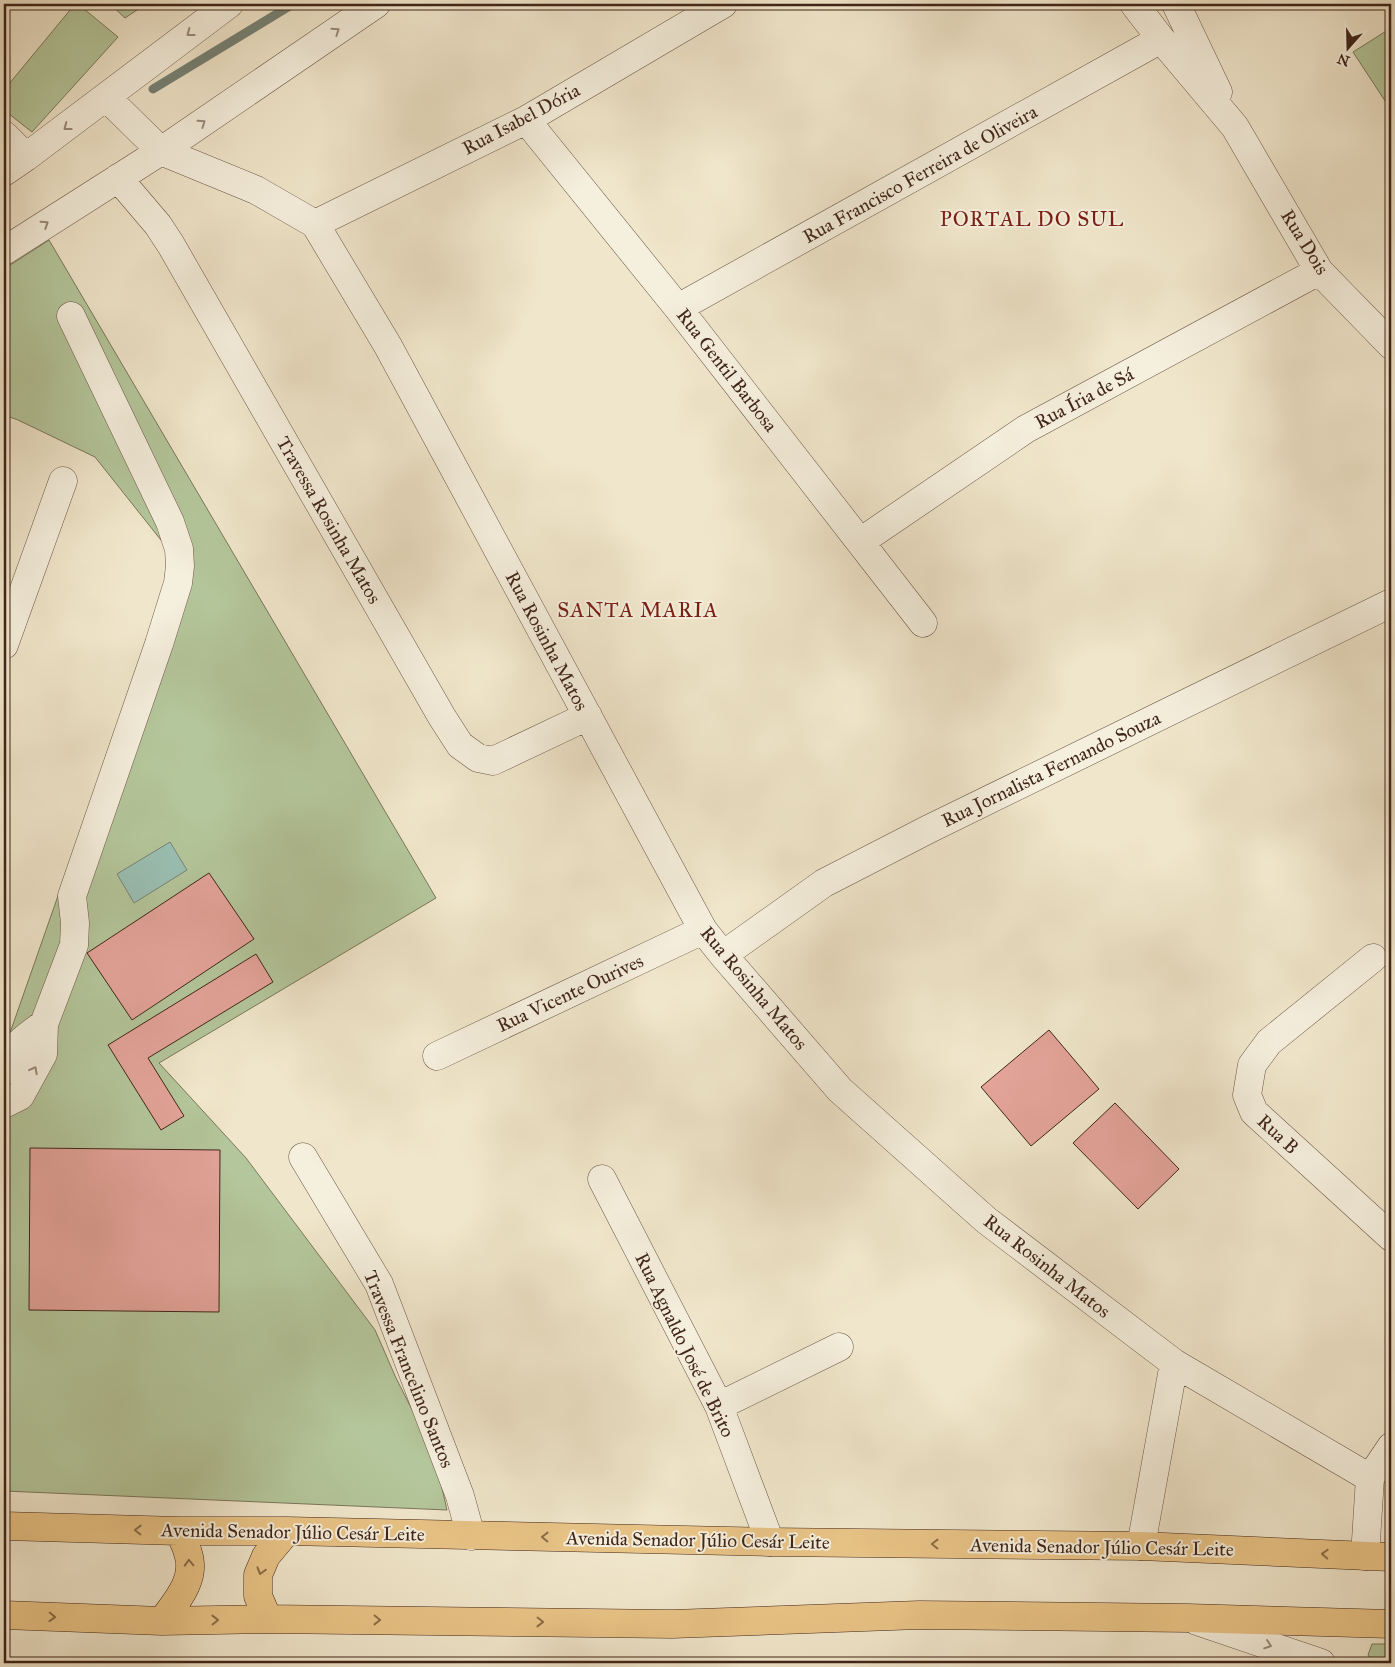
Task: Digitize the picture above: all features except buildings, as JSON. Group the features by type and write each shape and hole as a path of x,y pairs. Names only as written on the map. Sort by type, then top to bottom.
{"main road":[{"name":"Avenida Senador Júlio Cesár Leite","path":"4,1526 770,1542 1141,1546 1391,1557"},
{"path":"162,1621 181,1595 190,1576 189,1555 179,1531"},
{"path":"268,1619 258,1596 258,1575 266,1556 287,1531"},
{"path":"4,1615 162,1621 268,1619 672,1624 919,1614 1188,1618 1391,1624"}],"street":[{"path":"4,172 229,4"},
{"path":"4,251 162,151 376,4"},
{"name":"Rua Isabel Dória","path":"315,224 526,120 723,4"},
{"name":"Rua Dois","path":"1134,4 1161,40 1235,127"},
{"name":"Rua Dois","path":"1176,4 1235,127 1319,271 1391,345"},
{"name":"Rua Francisco Ferreira de Oliveira","path":"678,308 1161,40"},
{"path":"106,97 162,151 256,190 315,224"},
{"name":"Rua Gentil Barbosa","path":"526,120 678,308 923,624"},
{"path":"4,135 26,157"},
{"name":"Travessa Rosinha Matos","path":"118,178 158,226 171,246 460,745 478,758 493,761 588,716"},
{"name":"Rua Rosinha Matos","path":"315,224 388,346 703,930 723,954 840,1090 986,1220 1174,1363 1370,1478"},
{"name":"Rua Íria de Sá","path":"860,542 1026,429 1319,271"},
{"path":"4,1104 20,1096 43,1054 44,1024 74,945 75,923 72,896 159,644 178,582 180,566 179,549 170,522 70,316"},
{"path":"4,645 63,481"},
{"name":"Rua Jornalista Fernando Souza","path":"723,954 824,883 929,828 1391,602"},
{"name":"Rua Vicente Ourives","path":"437,1056 703,930"},
{"name":"Rua B","path":"1373,958 1269,1042 1252,1065 1247,1095 1254,1112 1391,1237"},
{"path":"4,1071 12,1052 23,1038 44,1024"},
{"name":"Travessa Francelino Santos","path":"303,1156 379,1284 460,1496 471,1536"},
{"name":"Rua Agnaldo José de Brito","path":"602,1179 719,1406 770,1542"},
{"path":"719,1406 839,1347"},
{"path":"1141,1546 1174,1363"},
{"path":"1365,1556 1370,1478 1391,1447"},
{"path":"1188,1618 1304,1660"}],"green space":[{"path":"75,4 78,4 118,37 32,132 4,110 4,90"},
{"path":"110,4 146,4 125,18"},
{"path":"1391,28 1391,110 1353,52"},
{"path":"49,240 436,898 159,1063 246,1158 375,1330 396,1378 434,1453 447,1510 4,1491 4,1050 176,559 95,457 4,415 4,269"},
{"path":"1372,1644 1391,1644 1391,1663 1374,1663 1368,1655"}],"water":[{"path":"170,842 187,870 134,903 117,874"}],"waterway":[{"path":"153,89 293,4"}],"district":[{"name":"PORTAL DO SUL","path":"1032,219"},
{"name":"SANTA MARIA","path":"638,610"}]}
